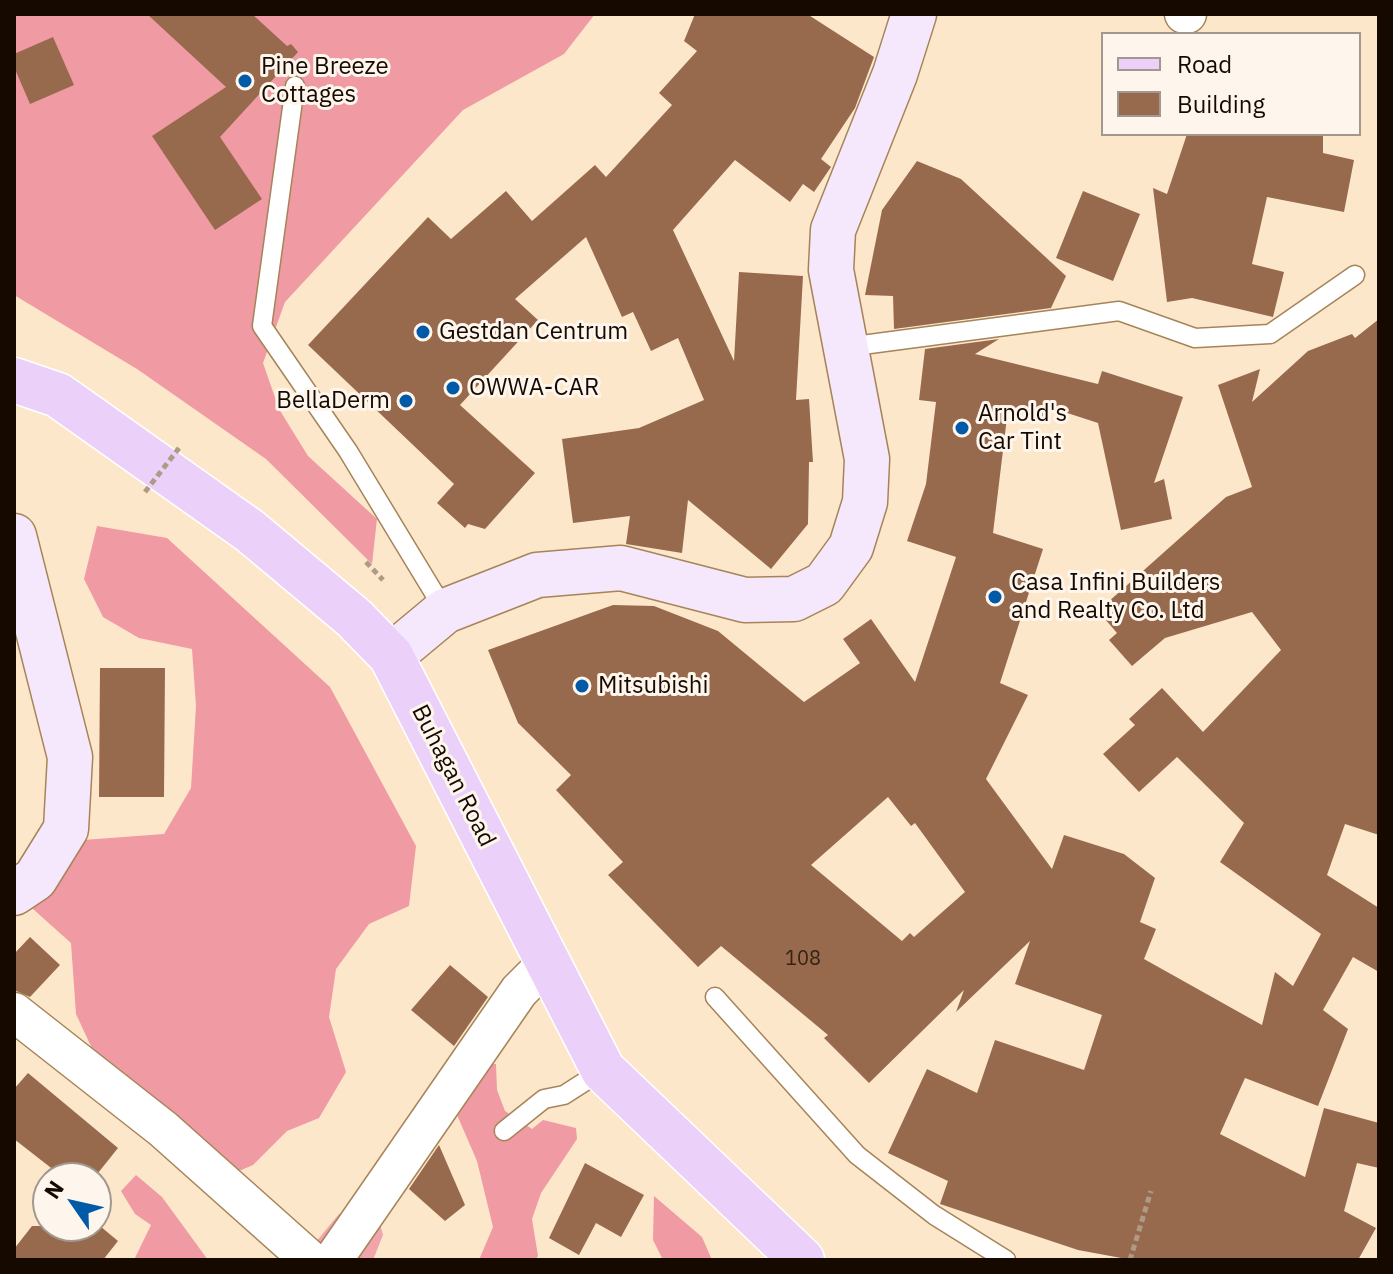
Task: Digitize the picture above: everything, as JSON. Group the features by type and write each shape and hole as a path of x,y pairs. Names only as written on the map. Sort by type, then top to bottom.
{"main road":[{"name":"Buhagan Road","path":"14,380 58,395 250,531 354,618 391,656 603,1070 802,1260"}],"street":[{"path":"391,656 445,611 537,575 621,568 745,600 794,599 824,584 851,547 865,502 867,459 831,270 833,230 895,74 911,16"},
{"path":"14,536 70,757 66,829 35,879 14,893"},
{"path":"333,1260 519,991 548,962"},
{"path":"14,1012 163,1129 310,1260"}],"lane":[{"path":"295,86 262,326 348,451 445,611"},
{"path":"847,347 1119,311 1195,338 1270,334 1355,275"},
{"path":"715,997 857,1155 934,1215 1006,1260"},
{"path":"504,1131 544,1099 564,1095 603,1070"}],"path":[{"path":"145,492 179,448"},
{"path":"366,562 383,580"},
{"path":"1130,1260 1151,1191"}],"shaded area":[{"path":"14,14 595,14 564,54 463,110 285,302 263,363 279,409 308,456 377,519 372,564 266,459 137,369 14,295"},
{"path":"97,526 167,538 330,687 416,846 409,906 369,924 336,969 329,1017 346,1072 319,1118 287,1131 253,1165 225,1177 95,1055 76,1014 71,943 14,892 83,840 164,834 191,788 196,706 192,649 139,638 103,617 84,579"},
{"path":"486,1064 496,1064 497,1090 505,1111 532,1129 543,1120 576,1128 577,1139 541,1193 532,1219 538,1256 535,1260 479,1260 493,1227 477,1161 454,1108"},
{"path":"136,1175 162,1197 208,1260 134,1260 151,1225 135,1214 121,1191"},
{"path":"654,1196 702,1237 712,1260 663,1260 653,1240"},
{"path":"361,1208 378,1217 383,1235 373,1260 311,1260 315,1243 339,1214"}],"building":[{"path":"147,14 252,14 298,52 220,137 262,199 215,230 152,136 226,87"},
{"path":"695,14 807,14 874,57 855,108 821,159 831,167 814,192 803,184 790,202 735,160 673,230 734,361 739,272 803,276 796,400 809,399 813,462 809,462 808,524 771,569 688,500 682,553 626,544 630,516 573,523 562,439 639,428 704,400 678,338 651,351 633,312 622,317 586,237 515,299 538,320 460,405 535,473 485,529 468,524 465,528 437,503 454,484 308,345 428,217 451,239 506,191 532,221 595,165 606,177 672,105 659,93 697,51 684,41"},
{"path":"53,37 74,85 30,104 14,67 14,54"},
{"path":"1186,136 1323,136 1323,153 1354,160 1344,212 1267,197 1252,264 1284,272 1273,317 1192,298 1167,302 1153,188 1167,194"},
{"path":"917,161 961,179 1066,276 1051,308 894,329 893,296 865,295 882,210"},
{"path":"1083,191 1140,214 1113,281 1056,258"},
{"path":"1379,319 1379,835 1345,824 1327,875 1379,908 1379,972 1353,957 1323,1010 1348,1029 1318,1106 1245,1078 1220,1134 1305,1177 1324,1108 1379,1123 1379,1168 1357,1163 1344,1211 1376,1228 1358,1260 1132,1260 1078,1250 940,1204 948,1181 888,1153 927,1069 977,1093 995,1040 1084,1070 1102,1015 1015,984 1030,941 956,1012 964,990 869,1083 824,1038 828,1035 721,946 698,967 608,875 623,862 556,790 571,775 518,723 488,650 613,605 654,606 718,631 804,702 860,663 843,639 871,619 915,682 956,557 907,541 926,484 936,402 919,400 925,349 999,339 975,354 1098,384 1102,371 1183,397 1154,483 1164,479 1172,519 1121,530 1098,423 1052,408 1048,419 1008,409 993,533 1043,549 1000,683 1028,695 986,779 1052,869 1064,835 1124,854 1155,878 1140,922 1156,929 1144,959 1262,1025 1275,972 1293,986 1321,934 1220,862 1244,823 1177,757 1139,792 1103,754 1135,725 1129,719 1162,688 1203,732 1281,650 1252,612 1165,638 1132,666 1109,640 1117,633 1098,611 1226,497 1252,487 1218,385 1260,369 1252,402 1308,351 1352,334 1355,338","holes":["888,797 911,826 915,823 965,892 914,937 910,933 902,941 811,865"]},
{"path":"100,668 165,668 164,797 99,797"},
{"path":"30,937 60,965 30,997 14,990 14,954"},
{"path":"450,965 488,997 454,1046 411,1010"},
{"path":"28,1073 118,1148 107,1162 43,1162 14,1139 14,1089"},
{"path":"439,1145 465,1205 445,1221 409,1189"},
{"path":"585,1163 644,1195 621,1237 596,1223 579,1255 549,1238"},
{"path":"32,1226 32,1242 112,1242 112,1236 118,1241 103,1260 14,1260 14,1249"}],"place":[{"name":"Pine Breeze Cottages","path":"245,81"},
{"name":"Gestdan Centrum","path":"423,332"},
{"name":"OWWA-CAR","path":"453,388"},
{"name":"BellaDerm","path":"406,401"},
{"name":"Arnold's Car Tint","path":"962,428"},
{"name":"Casa Infini Builders and Realty Co. Ltd","path":"995,597"},
{"name":"Mitsubishi","path":"582,686"}]}
